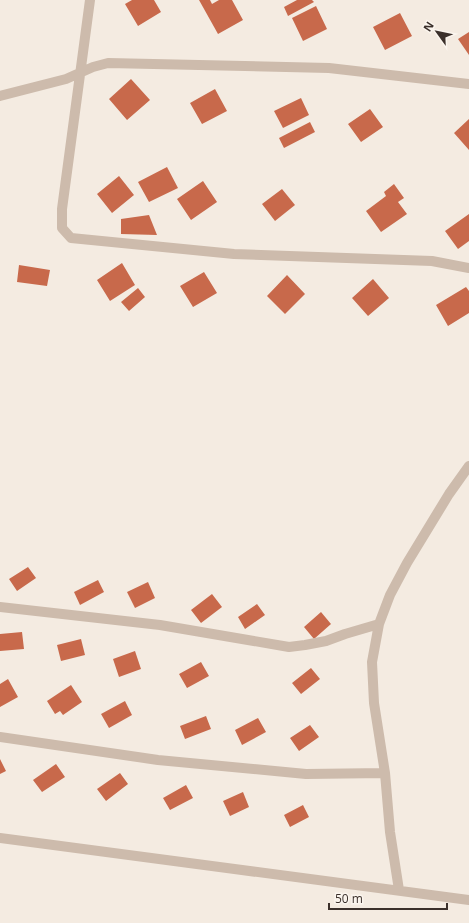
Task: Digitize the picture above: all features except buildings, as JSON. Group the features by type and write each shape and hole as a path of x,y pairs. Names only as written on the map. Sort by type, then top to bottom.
{"street":[{"path":"90,0 62,209 62,228 71,238 234,254 432,261 469,268"},
{"path":"0,96 66,79 94,67 108,63 329,68 469,84"},
{"path":"399,890 390,832 385,773 374,703 372,662 379,624 390,595 407,563 449,494 469,466"},
{"path":"0,607 160,625 288,647 326,641 379,624"},
{"path":"0,736 158,760 298,774 385,773"},
{"path":"0,838 469,900"}]}
